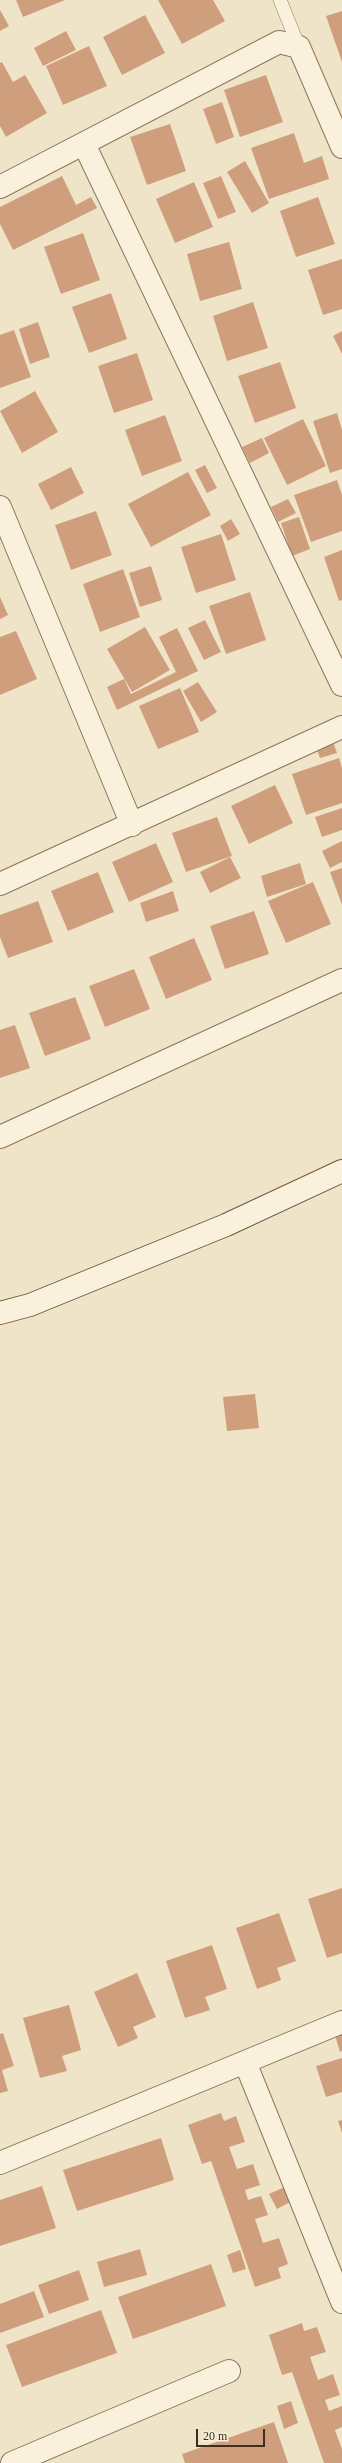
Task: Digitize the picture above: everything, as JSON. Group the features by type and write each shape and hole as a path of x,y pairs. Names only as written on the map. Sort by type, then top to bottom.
{"street":[{"path":"0,187 279,42 299,47 342,147"},
{"path":"84,144 342,685"},
{"path":"0,507 132,825"},
{"path":"0,884 132,825 342,727"},
{"path":"0,1137 342,980"},
{"path":"0,1313 30,1304 226,1225 342,1171"},
{"path":"0,2163 342,2022"},
{"path":"245,2062 342,2302"},
{"path":"12,2463 229,2371"}],"lane":[{"path":"280,0 299,47"}],"building":[{"path":"16,0 65,0 23,17"},
{"path":"158,0 213,0 225,21 182,44"},
{"path":"0,10 9,26 0,31"},
{"path":"342,11 342,62 326,16"},
{"path":"145,15 165,53 122,75 103,37"},
{"path":"66,31 76,50 43,66 34,48"},
{"path":"89,46 107,86 63,105 46,66"},
{"path":"2,62 13,82 25,75 47,113 6,137 0,126 0,63"},
{"path":"266,75 283,122 240,137 224,90"},
{"path":"222,102 234,137 216,144 203,109"},
{"path":"170,124 186,171 147,185 130,137"},
{"path":"294,133 304,163 322,156 329,179 269,199 251,148"},
{"path":"245,161 269,203 252,213 227,172"},
{"path":"62,176 76,205 91,197 97,208 13,250 0,224 0,207"},
{"path":"221,176 236,212 218,219 203,183"},
{"path":"194,182 213,227 175,243 156,199"},
{"path":"318,197 335,244 296,257 280,211"},
{"path":"83,233 100,280 61,294 44,247"},
{"path":"229,242 242,289 200,301 187,254"},
{"path":"342,259 342,309 323,315 308,270"},
{"path":"111,293 127,339 89,353 72,307"},
{"path":"253,302 268,348 227,361 213,316"},
{"path":"38,322 50,357 30,364 19,329"},
{"path":"14,330 31,377 0,388 0,335"},
{"path":"342,331 342,354 333,336"},
{"path":"137,353 153,400 114,413 98,366"},
{"path":"280,362 296,408 255,423 238,376"},
{"path":"35,391 58,432 22,453 0,411"},
{"path":"337,413 342,430 342,469 330,473 313,421"},
{"path":"165,415 182,461 142,476 125,430"},
{"path":"303,419 326,466 287,485 264,438"},
{"path":"262,438 269,453 250,463 242,447"},
{"path":"205,465 217,488 207,493 195,470"},
{"path":"71,467 84,493 51,510 38,484"},
{"path":"188,472 211,515 151,547 128,504"},
{"path":"337,480 342,495 342,531 311,542 294,495"},
{"path":"288,499 296,513 278,522 271,507"},
{"path":"96,511 112,555 71,570 55,525"},
{"path":"299,517 310,549 292,556 281,523"},
{"path":"231,519 240,534 228,541 220,526"},
{"path":"221,534 236,580 196,593 181,547"},
{"path":"342,550 342,600 339,601 324,557"},
{"path":"151,566 162,600 140,607 129,573"},
{"path":"123,569 140,617 100,632 83,584"},
{"path":"250,592 266,640 226,654 209,606"},
{"path":"0,597 8,615 0,619"},
{"path":"205,620 221,652 204,660 188,628"},
{"path":"145,627 170,670 132,692 107,649"},
{"path":"177,628 198,671 117,710 107,687 124,679 131,694 176,672 159,637"},
{"path":"16,631 37,679 0,695 0,637"},
{"path":"198,682 217,712 201,722 183,691"},
{"path":"180,688 199,732 158,749 139,706"},
{"path":"331,736 337,753 320,758 314,741"},
{"path":"339,758 342,768 342,803 306,815 292,774"},
{"path":"275,785 293,823 249,844 231,806"},
{"path":"342,808 342,830 322,837 315,817"},
{"path":"217,817 232,856 186,872 172,833"},
{"path":"342,841 342,862 330,868 322,851"},
{"path":"156,843 173,882 129,902 112,862"},
{"path":"230,857 241,878 210,893 200,872"},
{"path":"300,863 306,884 267,897 261,876"},
{"path":"342,868 342,905 330,872"},
{"path":"98,872 114,912 68,931 51,891"},
{"path":"313,882 331,924 286,943 268,901"},
{"path":"173,891 179,911 146,922 140,903"},
{"path":"38,901 53,942 8,958 0,937 0,915"},
{"path":"254,911 269,954 225,969 210,926"},
{"path":"194,938 212,980 166,999 149,957"},
{"path":"134,969 150,1009 105,1027 89,986"},
{"path":"75,997 91,1039 45,1056 29,1013"},
{"path":"15,1025 30,1068 0,1078 0,1030"},
{"path":"255,1394 259,1428 227,1431 223,1397"},
{"path":"342,1888 342,1953 327,1958 308,1899"},
{"path":"279,1913 296,1961 277,1968 281,1980 257,1989 236,1928"},
{"path":"212,1945 227,1989 205,1997 210,2010 185,2018 166,1961"},
{"path":"137,1973 156,2017 133,2027 138,2038 118,2047 94,1992"},
{"path":"69,2005 81,2050 62,2056 67,2071 40,2078 23,2018"},
{"path":"3,2033 14,2066 2,2070 8,2091 0,2093 0,2034"},
{"path":"342,2033 342,2051 340,2052 335,2035"},
{"path":"342,2058 342,2092 326,2097 316,2066"},
{"path":"221,2113 224,2121 236,2116 245,2142 229,2147 237,2169 253,2164 260,2185 245,2190 248,2200 261,2196 268,2215 255,2219 263,2243 279,2238 288,2264 278,2268 281,2278 255,2287 211,2161 202,2164 188,2125"},
{"path":"342,2120 342,2133 338,2121"},
{"path":"161,2138 174,2180 77,2211 63,2170"},
{"path":"42,2186 56,2228 0,2246 0,2200"},
{"path":"287,2186 294,2200 277,2209 269,2194"},
{"path":"140,2249 147,2275 104,2287 97,2262"},
{"path":"240,2250 246,2269 233,2273 227,2255"},
{"path":"211,2264 226,2306 133,2339 118,2297"},
{"path":"79,2270 89,2300 49,2314 38,2285"},
{"path":"34,2291 44,2317 0,2333 0,2304"},
{"path":"101,2310 117,2353 22,2387 6,2345"},
{"path":"302,2323 304,2331 317,2327 326,2352 310,2357 318,2380 333,2374 340,2395 325,2400 329,2411 342,2406 342,2427 335,2430 342,2449 342,2463 324,2463 292,2372 282,2375 269,2335"},
{"path":"291,2401 298,2423 284,2429 277,2406"},
{"path":"274,2422 288,2463 185,2463 182,2454"}]}
